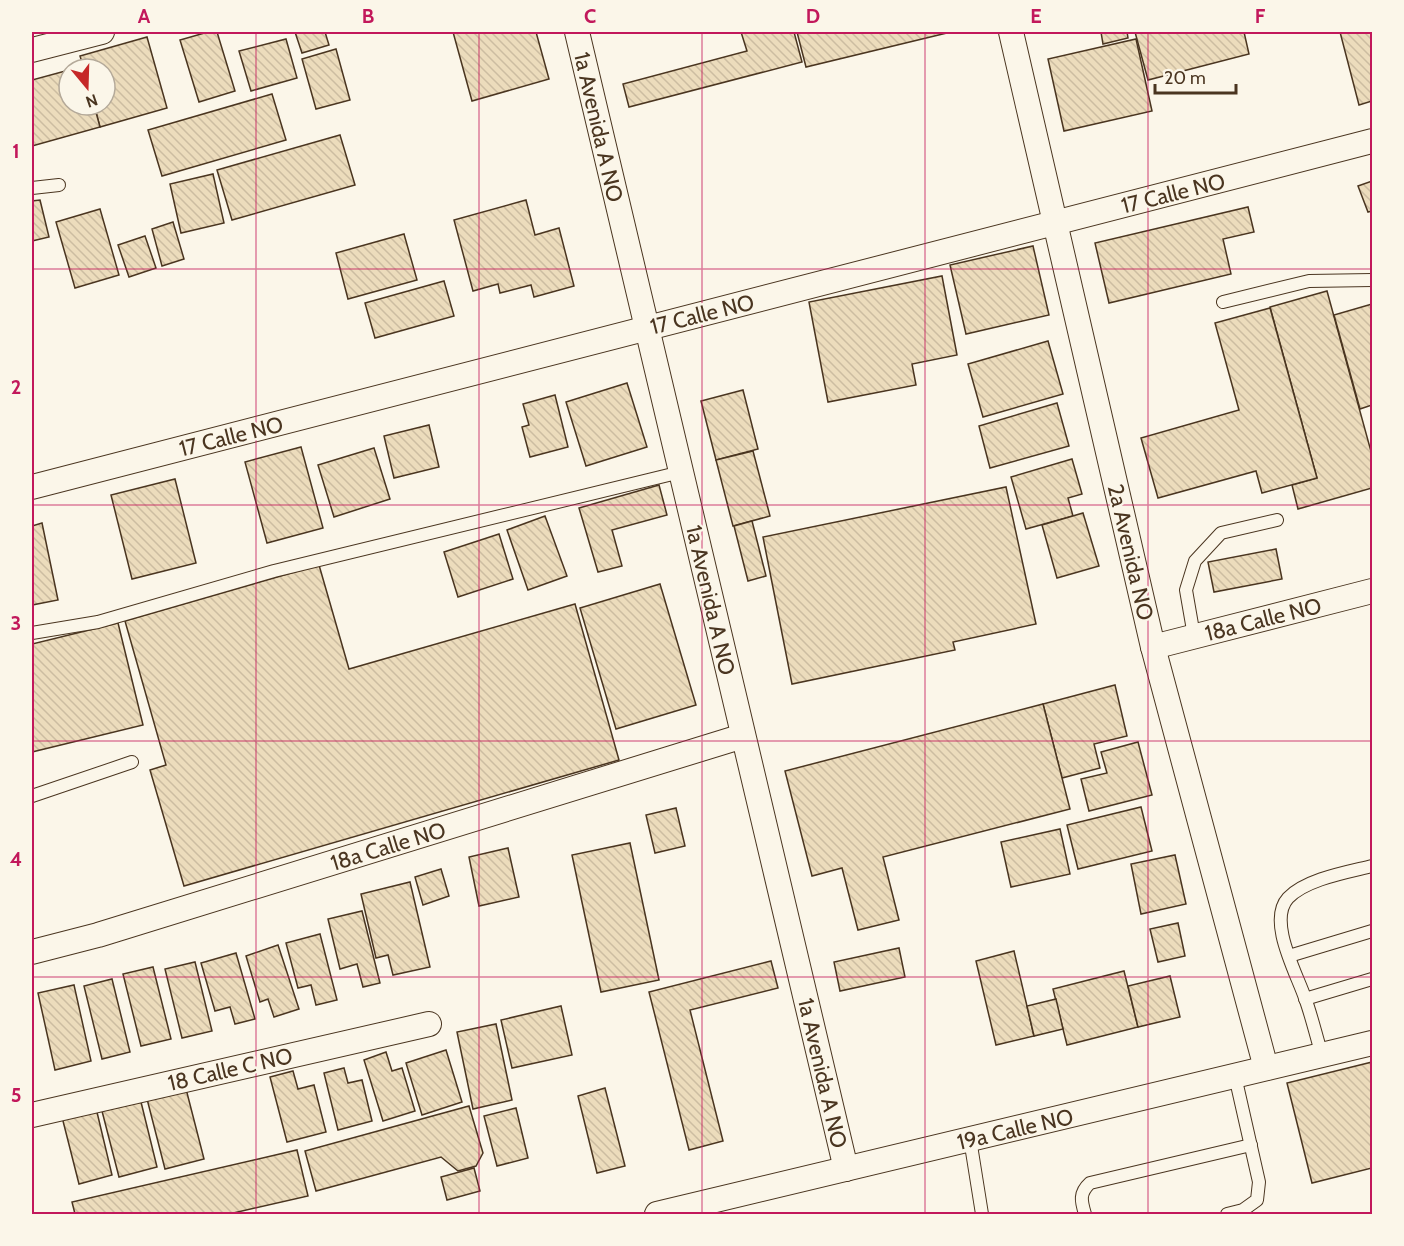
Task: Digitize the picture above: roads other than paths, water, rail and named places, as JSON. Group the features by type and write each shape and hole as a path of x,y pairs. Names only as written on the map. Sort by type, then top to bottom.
{"street":[{"path":"32,50 102,32"},
{"name":"1a Avenida A NO","path":"577,32 846,1169"},
{"name":"2a Avenida NO","path":"1011,32 1153,647 1266,1068"},
{"name":"17 Calle NO","path":"32,487 1372,141"},
{"name":"18a Calle NO","path":"1153,647 1372,591"},
{"name":"18a Calle NO","path":"32,952 110,932 743,736"},
{"name":"18 Calle C NO","path":"32,1115 429,1024"},
{"name":"19a Calle NO","path":"657,1215 1372,1043"}],"lane":[{"path":"32,188 59,185"},
{"path":"1223,302 1309,281 1372,280"},
{"path":"32,633 98,622 274,571 681,472"},
{"path":"1194,636 1186,590 1195,561 1221,533 1277,520"},
{"path":"32,796 132,762"},
{"path":"1322,1055 1305,999 1282,938 1280,915 1287,899 1323,878 1372,866"},
{"path":"1289,956 1372,931"},
{"path":"1305,999 1372,979"},
{"path":"1227,1215 1243,1210 1257,1200 1259,1182 1235,1076"},
{"path":"970,1139 982,1215"},
{"path":"1085,1215 1081,1200 1083,1189 1090,1183 1251,1144"}]}
